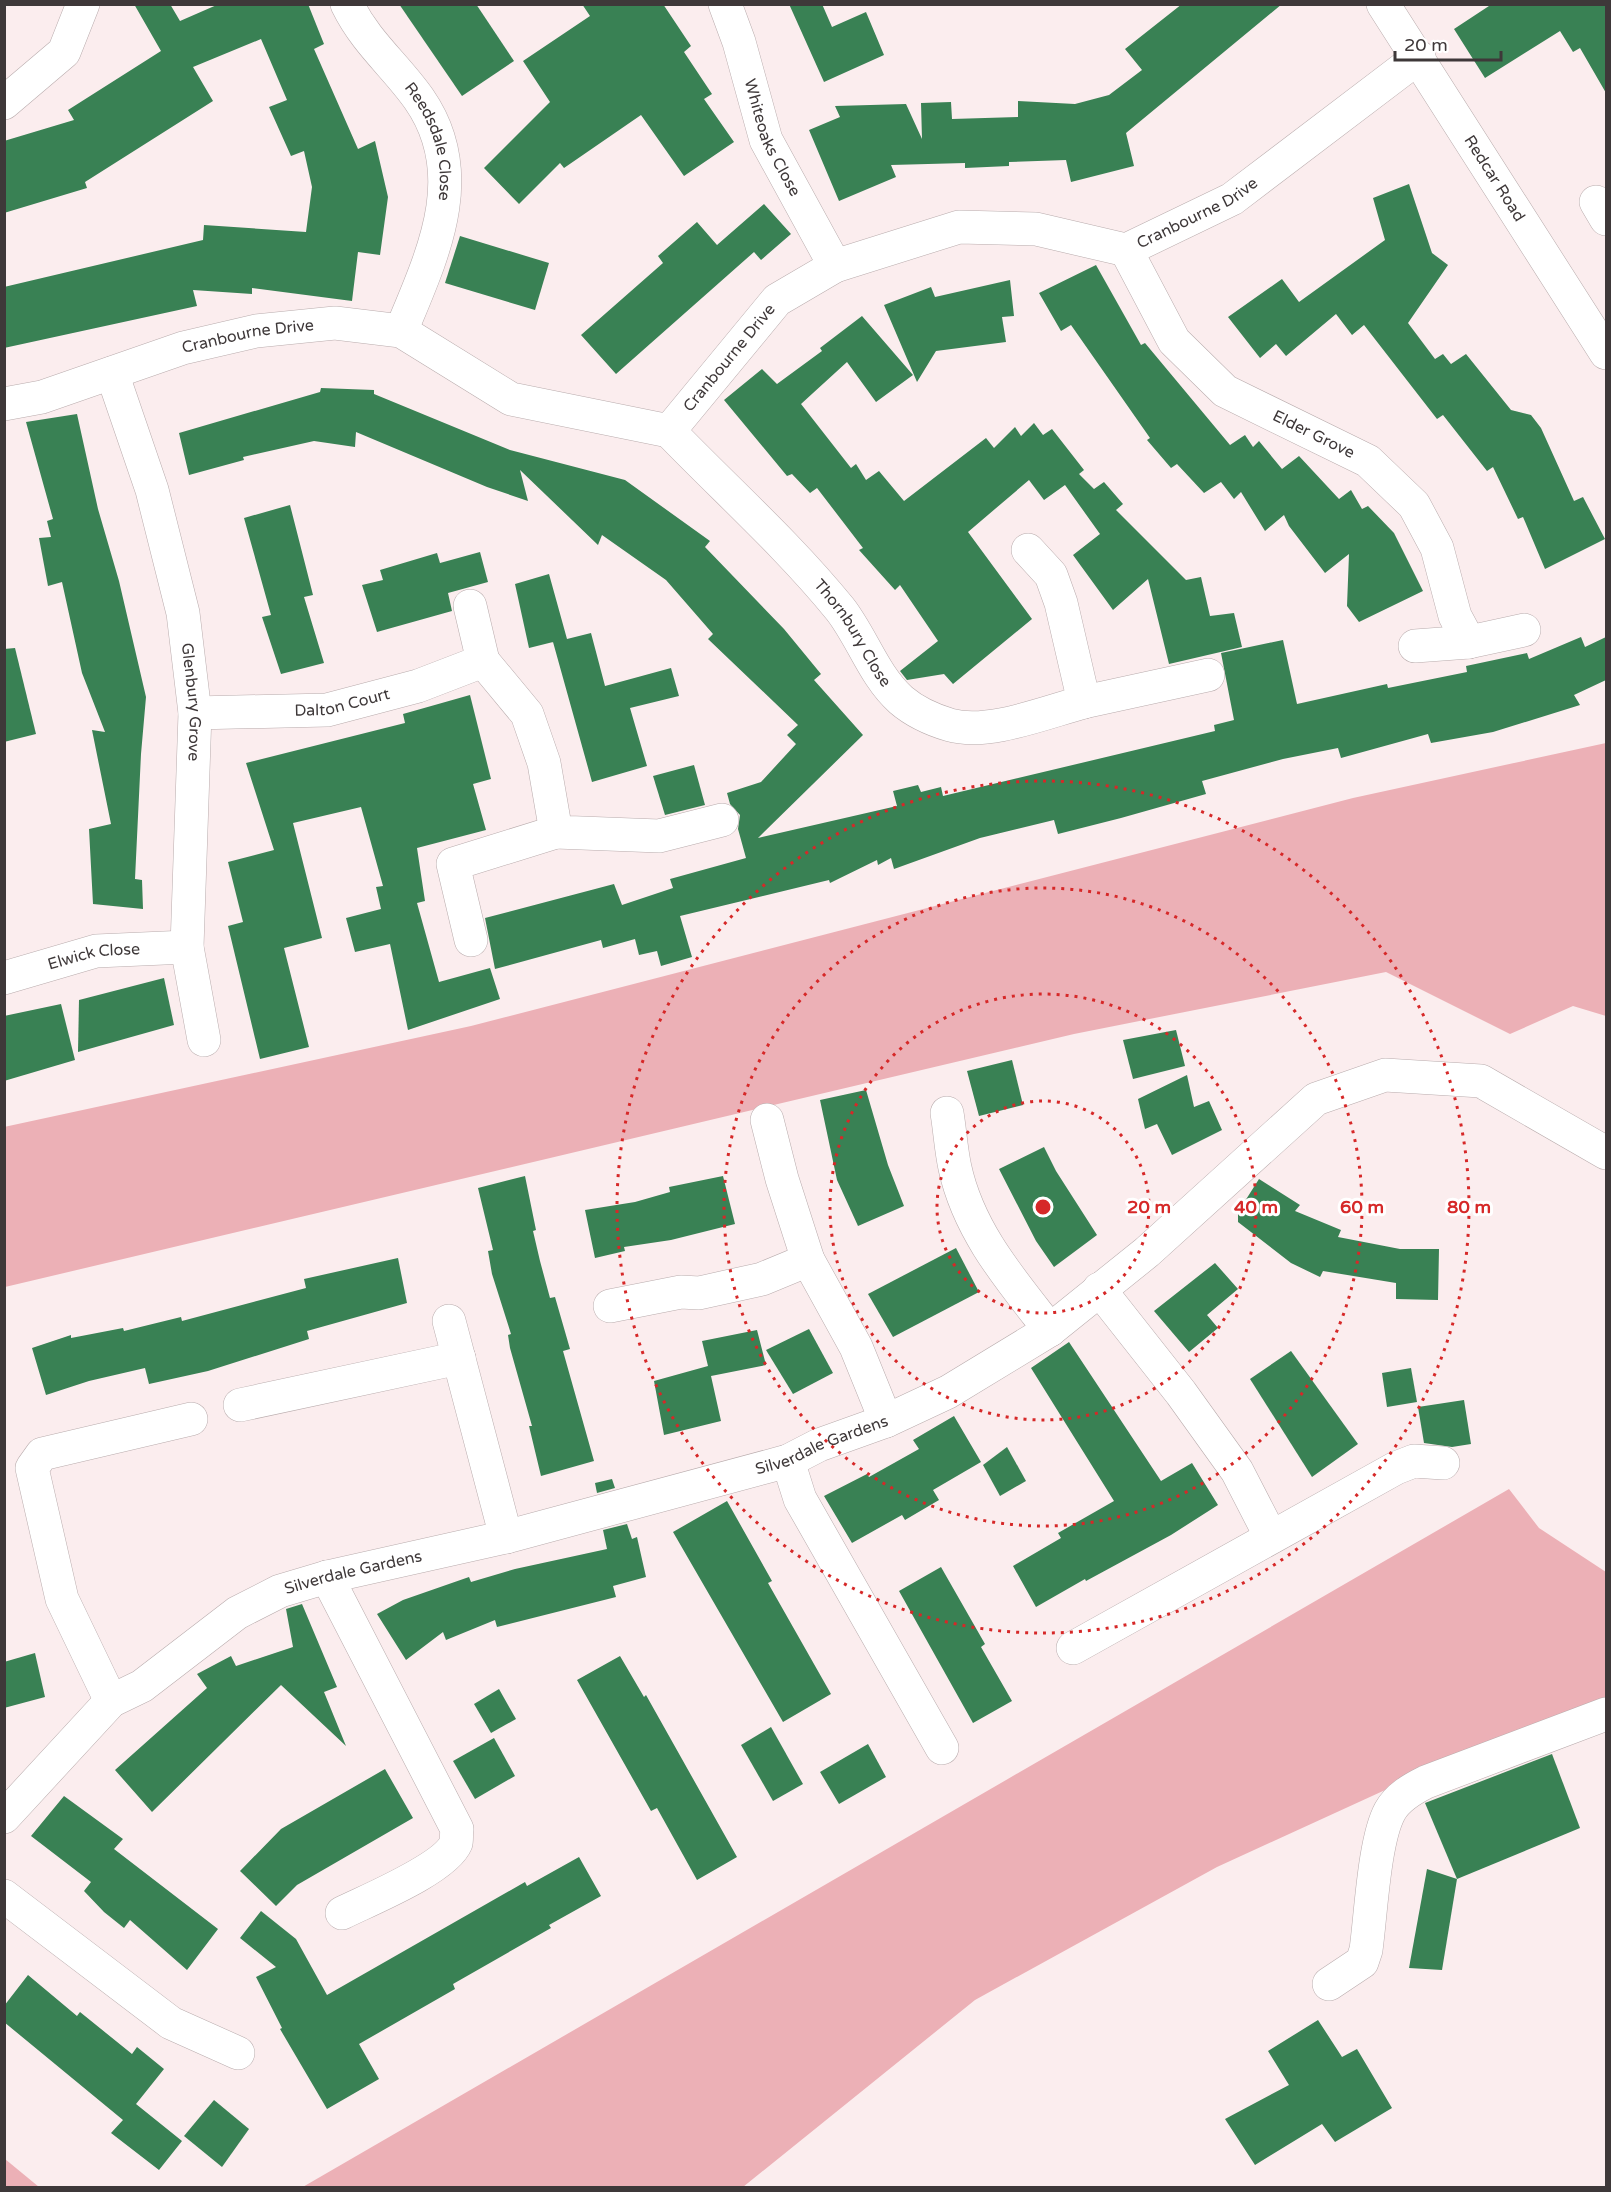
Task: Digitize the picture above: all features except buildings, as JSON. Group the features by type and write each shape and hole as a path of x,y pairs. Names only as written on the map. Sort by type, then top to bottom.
{"street":[{"path":"4,103 64,52 83,4"},
{"name":"Reedsdale Close","path":"347,4 356,23 420,100 440,140 446,180 436,248 401,331"},
{"name":"Whiteoaks Close","path":"725,4 739,42 766,140 835,266"},
{"name":"Redcar Road","path":"1383,4 1606,353"},
{"name":"Cranbourne Drive","path":"4,404 42,397 183,348 256,331 335,324 401,331 510,399 669,431 777,300 835,266 959,227 1036,229 1126,250 1232,199 1419,57"},
{"name":"Elder Grove","path":"1126,250 1174,341 1225,392 1368,461 1414,505 1437,548 1455,616 1469,642"},
{"name":"Glenbury Grove","path":"112,373 152,489 183,613 195,713 187,946 204,1040"},
{"name":"Thornbury Close","path":"669,431 794,555 842,612 882,677 901,700 927,716 952,725 978,729 1084,702 1208,675"},
{"path":"1028,550 1051,575 1061,603 1084,702"},
{"path":"470,606 483,661 527,714 544,763 556,832"},
{"path":"1415,646 1469,642 1524,630"},
{"name":"Dalton Court","path":"195,713 327,711 418,686 483,661"},
{"path":"471,940 453,864 556,832 658,836 722,820"},
{"name":"Elwick Close","path":"4,978 96,951 187,946"},
{"name":"Silverdale Gardens","path":"4,1817 111,1701 142,1686 237,1613 280,1591 327,1577 506,1538 788,1461 819,1445 886,1421 948,1392 1050,1330 1147,1252 1316,1099 1385,1075 1481,1081 1606,1153"},
{"path":"947,1113 955,1169 967,1207 990,1253 1050,1330"},
{"path":"767,1120 782,1179 808,1260 856,1347 886,1421"},
{"path":"610,1306 681,1292 699,1293 762,1279 808,1260"},
{"path":"1099,1289 1181,1393 1237,1471 1271,1537"},
{"path":"449,1321 506,1538"},
{"path":"240,1405 459,1358"},
{"path":"111,1701 63,1599 32,1468 42,1454 190,1419"},
{"path":"788,1461 800,1499 942,1748"},
{"path":"1073,1648 1181,1590 1396,1468 1414,1461 1443,1463"},
{"path":"327,1577 457,1829 456,1843 444,1857 392,1890 342,1913"},
{"path":"1329,1984 1362,1962 1366,1950 1382,1830 1391,1810 1406,1792 1606,1714"},
{"path":"4,1896 171,2023 238,2053"}],"shaded area":[{"path":"1606,743 1606,1016 1573,1006 1510,1034 1386,972 1074,1034 5,1287 4,1127 471,1026 1353,798"},
{"path":"1509,1489 1539,1528 1606,1572 1606,1699 1383,1791 1217,1867 975,2000 743,2187 301,2188"},
{"path":"5,2159 39,2187 5,2187"}]}
